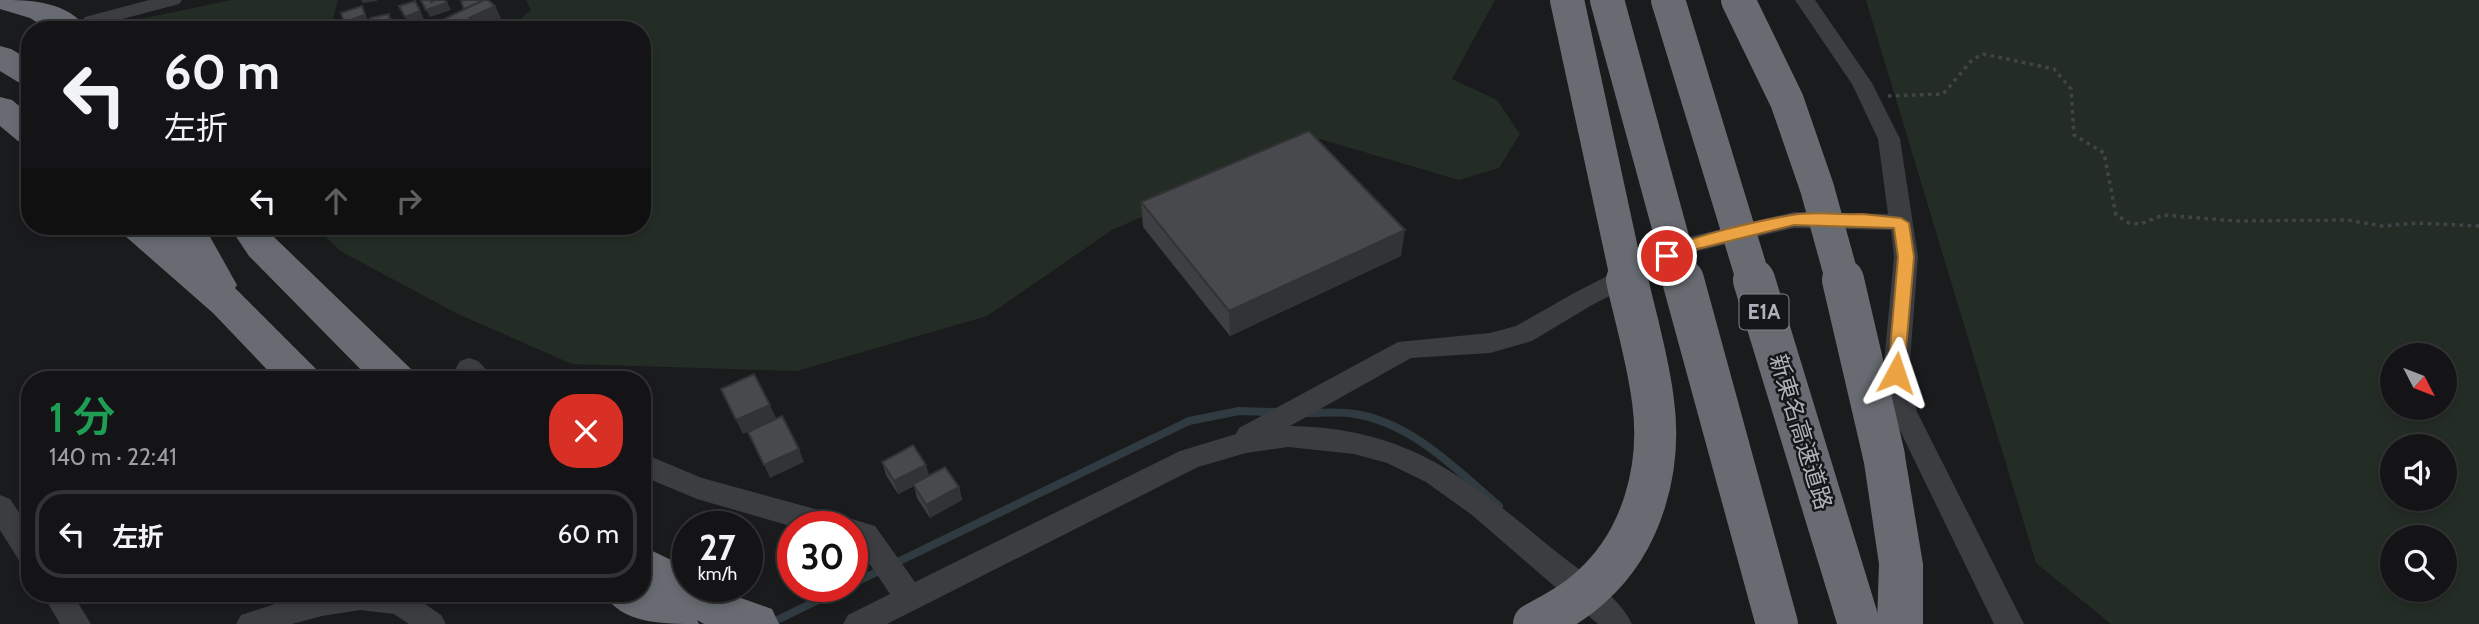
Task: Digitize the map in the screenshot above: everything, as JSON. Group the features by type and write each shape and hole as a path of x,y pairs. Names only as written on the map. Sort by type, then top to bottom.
{"highway":[{"path":"2,0 70,21"},
{"path":"1534,624 1574,601 1608,572 1622,553 1644,510 1656,448 1653,400 1567,0"},
{"path":"1607,0 1777,624"},
{"name":"新東名高速道路","path":"1668,0 1859,624"},
{"path":"1738,0 1786,98 1806,153 1861,352 1884,456 1901,564 1900,624"},
{"path":"0,29 21,40"},
{"path":"0,57 21,70"},
{"path":"0,108 21,126"},
{"path":"148,235 227,303 293,371"},
{"path":"191,235 227,303"},
{"path":"251,235 388,371"},
{"path":"651,570 741,619"},
{"path":"641,602 676,624"}],"street":[{"path":"96,21 172,0"},
{"path":"1805,0 1870,96 1889,139 1906,257 1896,373 1904,412 2009,624"},
{"path":"1233,444 1407,349 1490,344 1523,334 1583,299 1688,245 1794,220 1901,223"},
{"path":"858,624 1189,459 1233,444 1268,438 1327,439 1364,445 1437,474 1539,555 1617,624"},
{"path":"651,468 697,488 780,511"},
{"path":"0,507 21,539"},
{"path":"868,538 909,598"},
{"path":"62,602 76,624"},
{"path":"251,624 315,604 331,602"},
{"path":"397,602 415,610 431,624"}],"path":[{"path":"1870,96 1942,94 1972,60 1983,54 2054,69 2071,89 2074,135 2104,153 2116,215 2129,223 2141,224 2163,215 2236,221 2347,220 2382,226 2417,223 2479,226"}],"shaded area":[{"path":"231,0 338,0 332,21 132,21"},
{"path":"526,0 1495,0 1452,79 1497,100 1520,134 1499,168 1459,180 1320,139 1112,230 987,316 797,371 572,364 458,314 342,252 323,235 651,235 651,21 518,21 531,10"},
{"path":"1866,0 2479,0 2479,624 2111,624 2036,563"}],"building":[{"path":"421,0 445,0 447,3 426,10"},
{"path":"484,0 464,9 461,1"},
{"path":"484,0 495,6 469,18 471,21 442,20"},
{"path":"415,1 420,11 405,17 399,6"},
{"path":"362,6 365,15 344,21 341,13"},
{"path":"389,14 389,21 370,21 370,18"},
{"path":"1309,131 1405,230 1229,311 1141,202"},
{"path":"754,374 770,405 736,420 721,389"},
{"path":"782,416 799,449 764,465 748,432"},
{"path":"913,445 926,465 894,481 882,462"},
{"path":"945,467 959,487 926,505 913,484"}],"waterway":[{"path":"868,576 1189,421 1239,411 1276,412"},
{"path":"1306,413 1355,414 1396,427 1450,463 1499,506"},
{"path":"769,624 814,602"}],"route":[{"path":"1667,256 1688,245 1794,220 1901,223 1906,257 1896,373"}]}
